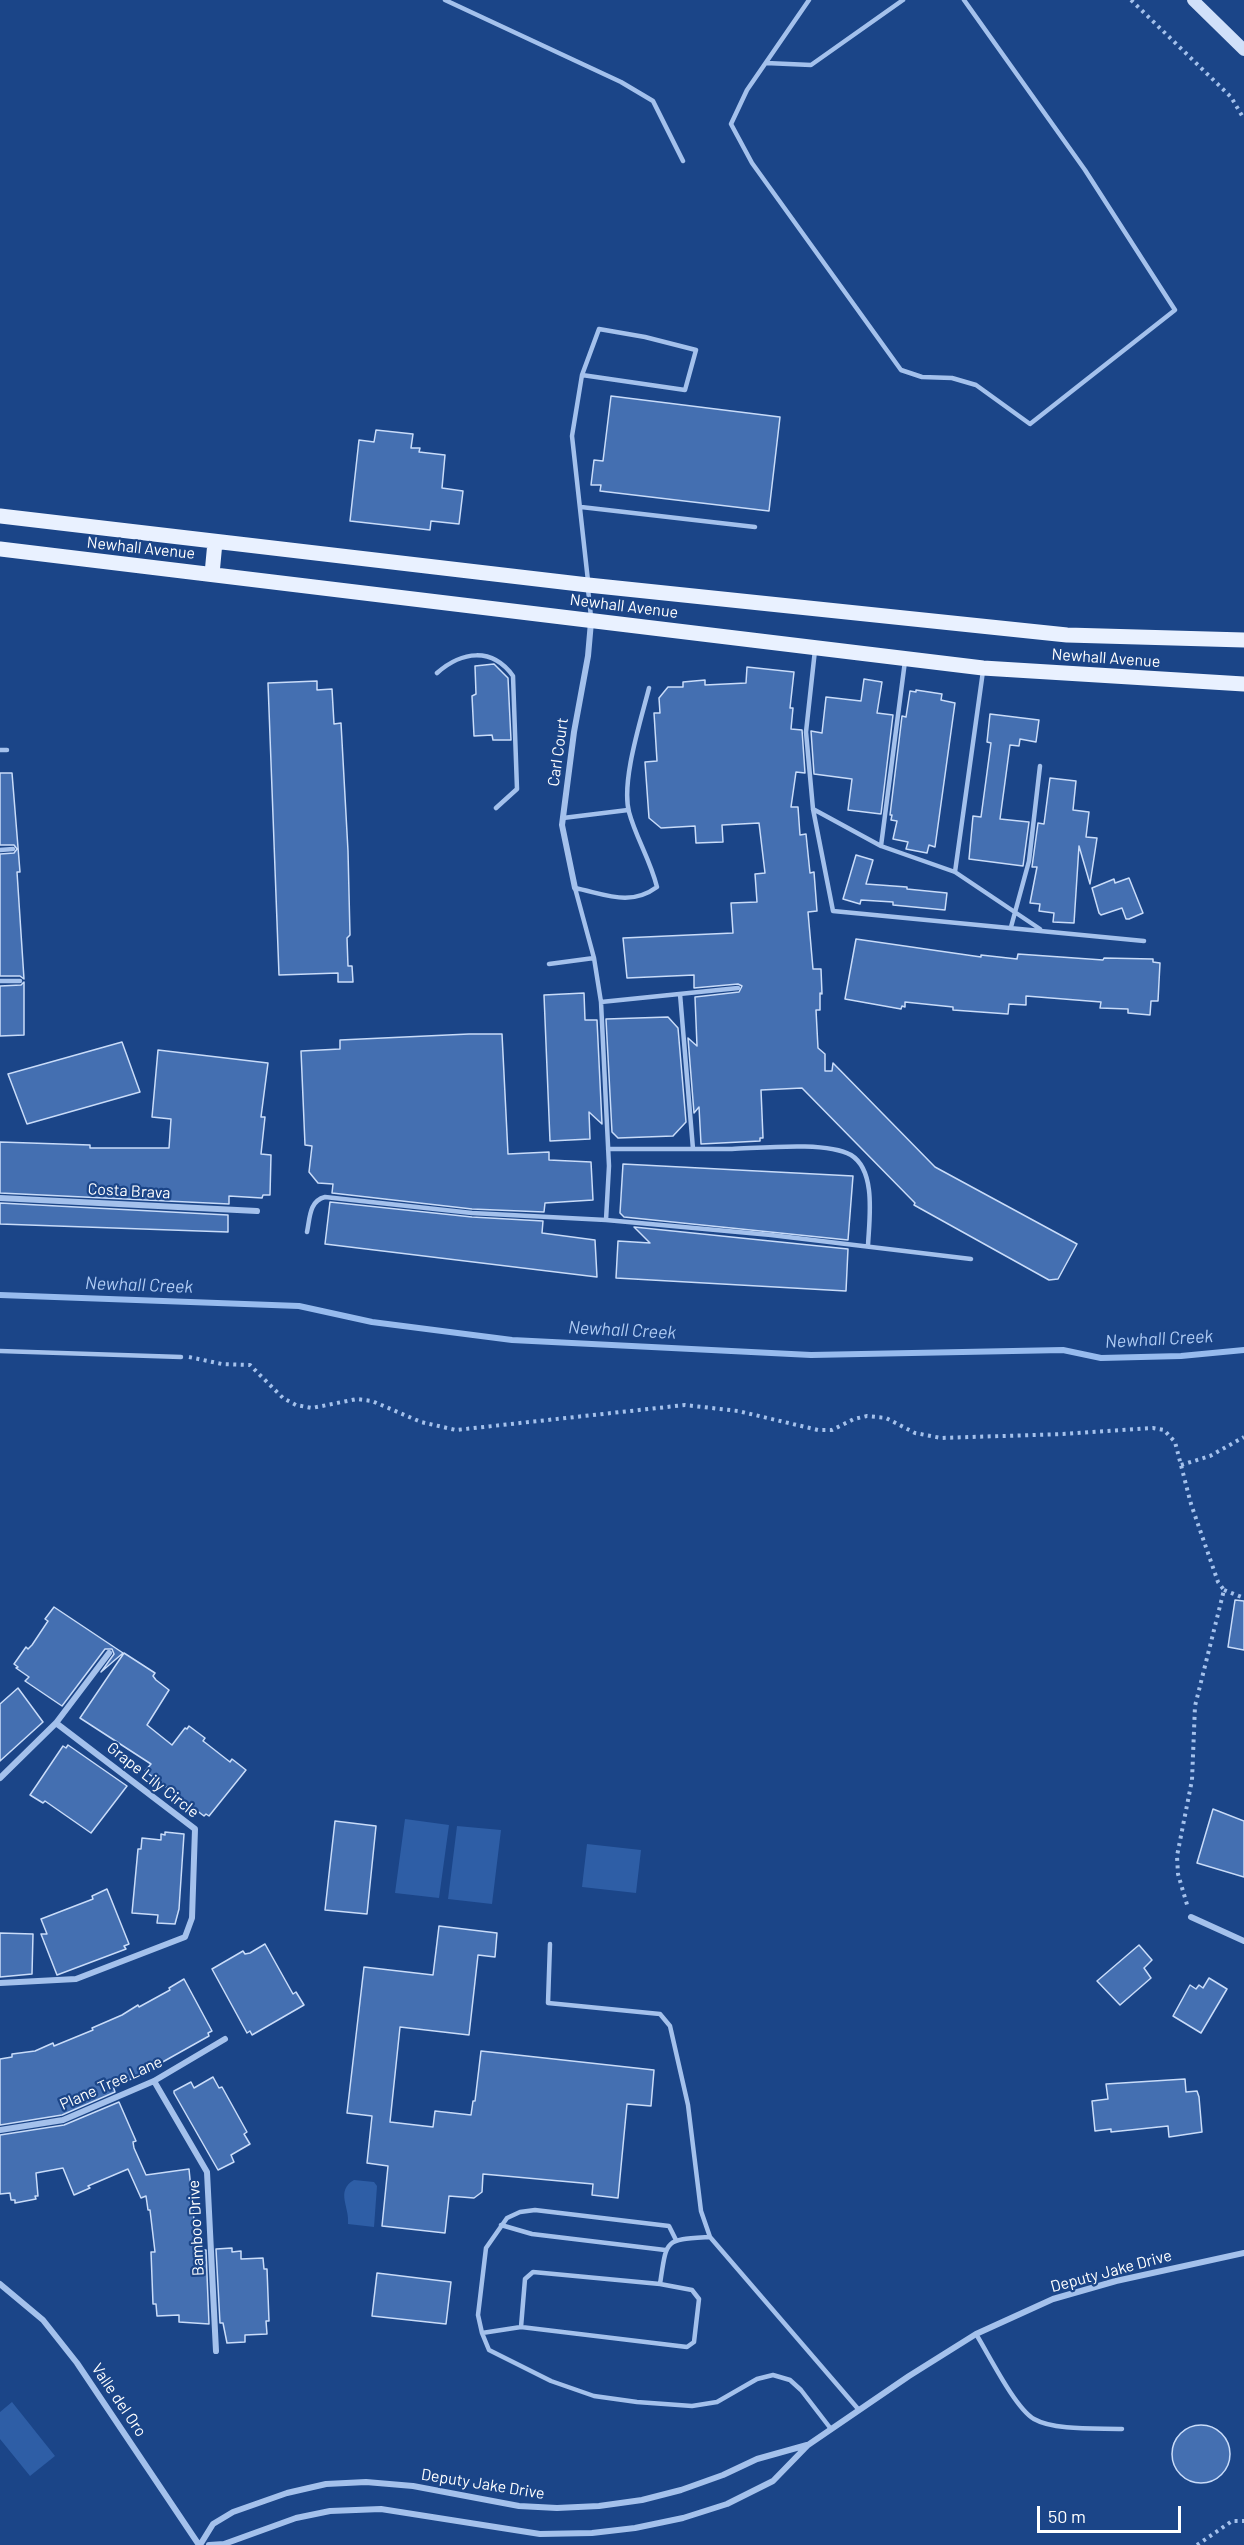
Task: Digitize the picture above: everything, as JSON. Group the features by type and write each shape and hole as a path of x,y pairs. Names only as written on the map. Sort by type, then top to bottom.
{"main road":[{"name":"Newhall Avenue","path":"0,516 588,585 1067,635 1244,640"},
{"path":"212,574 215,542"},
{"name":"Newhall Avenue","path":"0,549 983,668 1244,684"}],"street":[{"path":"1193,0 1244,50"},
{"name":"Carl Court","path":"575,888 562,825 574,732 588,656 591,619"},
{"name":"Costa Brava","path":"0,1198 257,1211"},
{"path":"0,1778 56,1723 109,1653"},
{"name":"Grape Lily Circle","path":"0,1983 76,1980 185,1937 192,1918 195,1829 56,1723"},
{"path":"1191,1917 1244,1941"},
{"name":"Plane Tree Lane","path":"0,2130 63,2120 154,2080 225,2039"},
{"name":"Bamboo Drive","path":"154,2080 207,2172 216,2351"},
{"name":"Deputy Jake Drive","path":"209,2545 224,2544 296,2518 330,2511 381,2509 540,2534 592,2533 635,2528 682,2518 727,2504 773,2481 807,2445 976,2334 1053,2299 1116,2281 1244,2253"},
{"name":"Valle del Oro","path":"1,2287 43,2320 77,2363 199,2545"},
{"name":"Deputy Jake Drive","path":"199,2545 213,2524 233,2512 287,2493 326,2484 366,2482 412,2486 519,2506 557,2508 599,2506 642,2500 681,2490 723,2475 757,2459 807,2445"}],"lane":[{"path":"445,0 621,82 653,101 683,161"},
{"path":"809,0 747,90 730,124 752,163 901,370 922,377 952,378 976,385 1030,424 1175,310 1085,170 964,0"},
{"path":"766,63 811,65 903,0"},
{"path":"582,375 685,390 696,350 645,337 599,329 582,375 572,436 591,619"},
{"path":"581,507 755,528"},
{"path":"816,647 806,732 813,809 833,911 1144,940"},
{"path":"438,673 452,660 466,656 486,656 505,664 513,676 517,789 496,808"},
{"path":"881,846 905,659"},
{"path":"955,872 983,668"},
{"path":"606,1220 608,1149 601,1002 594,958 575,888 624,899 645,896 657,887 651,863 628,810 627,785 649,688"},
{"path":"0,750 7,750"},
{"path":"1011,927 1029,861 1040,766"},
{"path":"813,809 881,846 955,872 1040,930"},
{"path":"563,818 628,810"},
{"path":"0,850 13,849"},
{"path":"549,964 594,958"},
{"path":"0,981 20,981"},
{"path":"601,1002 738,988"},
{"path":"680,994 693,1149"},
{"path":"608,1149 782,1146 832,1150 852,1155 866,1178 871,1196 868,1246"},
{"path":"307,1232 312,1205 318,1199 325,1197 472,1213 606,1220 868,1246 971,1259"},
{"path":"0,1351 181,1357"},
{"path":"550,1944 548,2003 660,2014 670,2026 688,2105 701,2211 710,2238 859,2410"},
{"path":"676,2240 669,2226 535,2210 520,2212 507,2218 486,2247 478,2315 489,2350 551,2381 594,2396 692,2406 717,2402 758,2379 773,2375 790,2380 801,2390 831,2429"},
{"path":"501,2225 532,2234 665,2250"},
{"path":"660,2284 665,2250 676,2240 710,2238"},
{"path":"482,2333 521,2326 687,2347 694,2342 699,2299 692,2290 660,2284 533,2272 525,2279 521,2326"},
{"path":"976,2334 1012,2395 1033,2419 1058,2425 1122,2429"}],"path":[{"path":"1131,0 1232,97 1244,119"},
{"path":"181,1357 199,1358 222,1364 250,1365 283,1398 296,1405 312,1408 357,1399 372,1401 421,1422 456,1430 685,1405 738,1411 818,1430 832,1430 854,1419 867,1416 886,1418 927,1437 941,1438 1153,1428 1164,1430 1175,1442 1195,1515 1218,1582 1224,1590 1244,1598"},
{"path":"1181,1465 1210,1456 1244,1437"},
{"path":"1191,1917 1178,1874 1177,1856 1192,1780 1195,1706 1224,1590"},
{"path":"1197,2545 1232,2521 1244,2521"}],"shaded area":[{"path":"405,1819 449,1825 439,1898 395,1893"},
{"path":"457,1826 501,1830 492,1904 448,1899"},
{"path":"587,1844 641,1850 636,1893 582,1887"},
{"path":"354,2180 374,2182 377,2186 374,2227 348,2224 344,2194 348,2184"},
{"path":"12,2402 55,2456 30,2476 0,2439 0,2412"}],"building":[{"path":"611,396 780,417 769,511 600,491 601,485 591,485 594,460 603,461"},
{"path":"376,430 413,434 411,448 420,448 419,452 445,455 442,488 463,491 459,524 431,521 430,530 350,521 359,440 374,442"},
{"path":"494,664 508,678 511,740 493,740 492,735 474,736 472,696 476,694 475,666"},
{"path":"747,667 794,672 790,708 793,708 791,729 802,730 805,773 796,772 791,807 798,807 800,835 806,834 810,873 814,872 817,911 808,912 813,969 821,969 822,994 820,993 820,1010 816,1010 818,1048 825,1054 825,1071 832,1071 833,1063 935,1167 1077,1244 1058,1279 1049,1280 914,1205 915,1203 802,1088 761,1090 763,1138 760,1138 760,1141 701,1144 699,1107 694,1113 688,1038 697,1046 695,997 739,992 742,986 738,984 694,988 694,975 627,978 623,938 733,933 731,903 757,902 755,874 765,873 759,823 722,825 723,842 696,843 695,826 661,828 649,818 645,762 657,761 654,713 660,713 659,698 668,687 683,687 683,682 705,680 705,685 746,683"},
{"path":"864,679 882,682 877,713 893,715 881,814 848,810 852,779 814,774 811,731 822,733 826,697 861,701"},
{"path":"317,681 317,690 332,689 334,724 341,723 348,851 350,935 347,938 348,966 352,966 353,982 338,982 338,973 279,975 268,683"},
{"path":"916,690 942,694 941,700 955,703 935,847 929,845 927,853 906,849 908,842 893,839 897,821 891,820 892,815 890,815 902,716 906,717 910,691 916,692"},
{"path":"990,714 1039,720 1036,742 1020,739 1019,746 1010,745 1000,819 1029,822 1023,866 969,859 973,816 981,817 991,743 987,742"},
{"path":"0,773 12,773 20,872 17,872 24,979 20,976 0,976 0,854 14,853 17,849 14,845 0,845"},
{"path":"1050,778 1076,781 1073,810 1089,812 1086,837 1097,838 1090,884 1079,846 1074,923 1053,922 1054,913 1039,911 1040,904 1030,903 1037,867 1032,867 1038,823 1044,824"},
{"path":"856,855 873,860 866,884 947,893 945,910 893,905 893,902 861,900 860,904 843,899"},
{"path":"1129,878 1143,913 1126,919 1122,908 1101,915 1092,888 1114,879 1115,883"},
{"path":"856,939 981,957 981,955 1017,959 1018,954 1103,960 1104,958 1153,959 1153,962 1160,963 1158,1001 1151,1001 1150,1015 1128,1013 1128,1009 1100,1008 1101,1002 1026,996 1026,1005 1009,1004 1008,1014 953,1010 953,1007 905,1002 905,1007 902,1006 901,1009 845,999"},
{"path":"24,982 24,1035 0,1036 0,986 21,985"},
{"path":"584,993 585,1020 597,1020 602,1124 589,1112 590,1139 550,1141 544,995"},
{"path":"668,1017 678,1028 686,1122 673,1136 618,1138 612,1132 606,1019"},
{"path":"502,1034 508,1154 549,1152 549,1160 591,1162 593,1200 545,1203 544,1212 472,1209 332,1193 333,1184 318,1183 309,1172 312,1146 305,1145 301,1051 340,1049 340,1040"},
{"path":"122,1042 140,1092 27,1124 8,1074"},
{"path":"158,1050 268,1063 261,1117 265,1117 261,1154 271,1155 270,1195 263,1195 262,1198 229,1196 229,1204 0,1193 0,1142 90,1145 90,1148 169,1148 171,1119 152,1117"},
{"path":"623,1164 853,1176 848,1240 624,1217 620,1213"},
{"path":"330,1202 472,1217 543,1221 542,1233 595,1240 597,1277 325,1244"},
{"path":"0,1203 228,1215 228,1232 0,1224"},
{"path":"634,1227 848,1249 846,1291 616,1278 618,1241 650,1243"},
{"path":"1235,1600 1244,1601 1244,1650 1228,1647"},
{"path":"54,1607 123,1653 101,1672 114,1654 112,1649 105,1649 62,1706 25,1681 29,1677 14,1664 26,1647 28,1649 32,1645 48,1621 45,1619"},
{"path":"124,1653 155,1673 153,1676 156,1680 169,1690 147,1725 172,1745 189,1726 205,1738 203,1741 230,1762 232,1759 246,1770 209,1816 206,1814 204,1816 145,1771 151,1764 80,1718"},
{"path":"18,1688 43,1722 0,1761 0,1704"},
{"path":"68,1745 127,1786 91,1833 45,1801 43,1803 30,1795 63,1746 66,1748"},
{"path":"1213,1809 1244,1821 1244,1877 1197,1863"},
{"path":"335,1821 376,1826 367,1914 325,1910"},
{"path":"165,1832 184,1834 179,1909 175,1924 157,1923 158,1915 132,1913 138,1849 141,1849 142,1838 161,1840 161,1834 165,1835"},
{"path":"107,1889 129,1944 124,1946 126,1949 57,1975 41,1934 47,1934 41,1919 93,1899 92,1896"},
{"path":"439,1926 497,1933 495,1957 478,1955 469,2035 400,2027 390,2122 433,2127 435,2111 471,2115 481,2051 654,2070 651,2106 627,2104 618,2198 592,2195 593,2184 483,2174 482,2192 474,2198 449,2196 445,2233 382,2226 388,2166 367,2163 372,2116 347,2113 364,1967 433,1975"},
{"path":"0,1933 33,1934 32,1974 0,1977"},
{"path":"265,1944 293,1994 296,1992 304,2005 252,2035 250,2031 247,2033 212,1969 243,1951 245,1954 250,1953"},
{"path":"1139,1945 1152,1960 1144,1968 1151,1978 1120,2005 1097,1981"},
{"path":"1209,1978 1227,1989 1201,2033 1173,2016 1190,1985 1196,1989 1199,1985 1203,1988"},
{"path":"184,1979 212,2031 208,2033 209,2036 134,2078 113,2086 115,2092 62,2115 0,2125 0,2059 12,2057 12,2054 35,2051 53,2043 54,2046 93,2030 92,2028 170,1990 169,1988"},
{"path":"213,2077 219,2088 222,2087 247,2132 244,2134 250,2144 231,2155 234,2162 218,2170 174,2093 191,2082 194,2088"},
{"path":"1185,2079 1186,2092 1197,2091 1199,2097 1202,2132 1169,2137 1168,2126 1111,2132 1111,2129 1095,2131 1092,2101 1108,2099 1106,2084"},
{"path":"119,2102 136,2141 133,2142 134,2148 146,2175 189,2169 197,2250 206,2250 209,2324 179,2322 179,2315 157,2316 156,2304 153,2304 151,2252 155,2252 150,2210 148,2210 146,2196 141,2198 128,2169 88,2186 90,2188 74,2195 63,2168 36,2173 38,2196 35,2196 36,2199 15,2203 15,2200 11,2200 10,2193 0,2194 0,2135 64,2125"},
{"path":"232,2248 232,2252 241,2251 241,2259 263,2258 264,2269 267,2269 269,2321 266,2321 267,2334 245,2335 245,2342 227,2343 223,2323 220,2323 216,2249"},
{"path":"377,2273 451,2282 446,2324 372,2316"},
{"path":"1201,2425 1217,2430 1225,2438 1230,2454 1225,2470 1217,2478 1201,2483 1185,2478 1177,2470 1172,2454 1177,2438 1185,2430"}],"waterway":[{"name":"Newhall Creek","path":"0,1295 299,1306 372,1322 512,1340 811,1355 1063,1350 1101,1358 1181,1356 1244,1350"}]}
